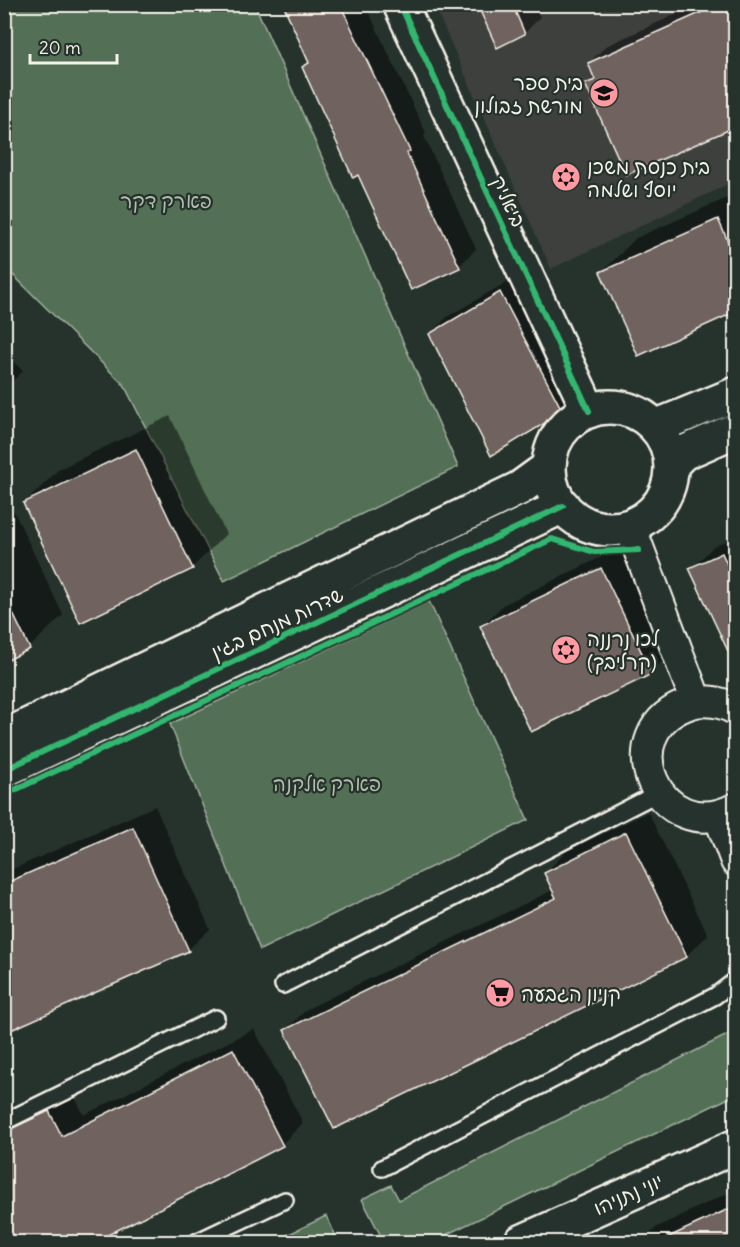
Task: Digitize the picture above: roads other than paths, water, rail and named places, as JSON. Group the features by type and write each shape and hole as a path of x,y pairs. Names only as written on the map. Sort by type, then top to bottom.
{"street":[{"name":"ביאליק","path":"400,4 589,411"},
{"path":"655,427 735,394"},
{"path":"606,407 625,409 641,416 655,427 667,445 671,465 669,485 661,503 648,517 630,526 612,530 594,527 576,519 563,506 553,488 549,467 552,449 560,433 573,420 589,411 606,407"},
{"path":"671,465 683,453 735,430"},
{"name":"שדרות מנחם בגין","path":"4,737 520,488 549,467"},
{"name":"שדרות מנחם בגין","path":"4,770 563,506"},
{"path":"630,526 696,701"},
{"path":"735,710 715,702 696,701 678,707 662,720 651,736 647,755 649,775 658,793 670,805 685,813 702,817 727,812 735,861"},
{"name":"יוני נתניהו","path":"521,1242 735,1146"}],"lane":[{"path":"284,985 658,793"},
{"path":"382,1168 715,996 735,980"},
{"path":"4,1122 216,1018"},
{"path":"196,1242 285,1200"}],"place":[{"name":"בית ספר מורשת זבולון","path":"604,93"},
{"name":"בית כנסת משכן יוסף ושלמה","path":"566,177"},
{"name":"לכו נרננה (קרליבך)","path":"566,650"},
{"name":"קניון הגבעה","path":"500,993"}],"park label":[{"name":"פארק דקר","path":"166,200"},
{"name":"פארק אלקנה","path":"327,783"}]}
